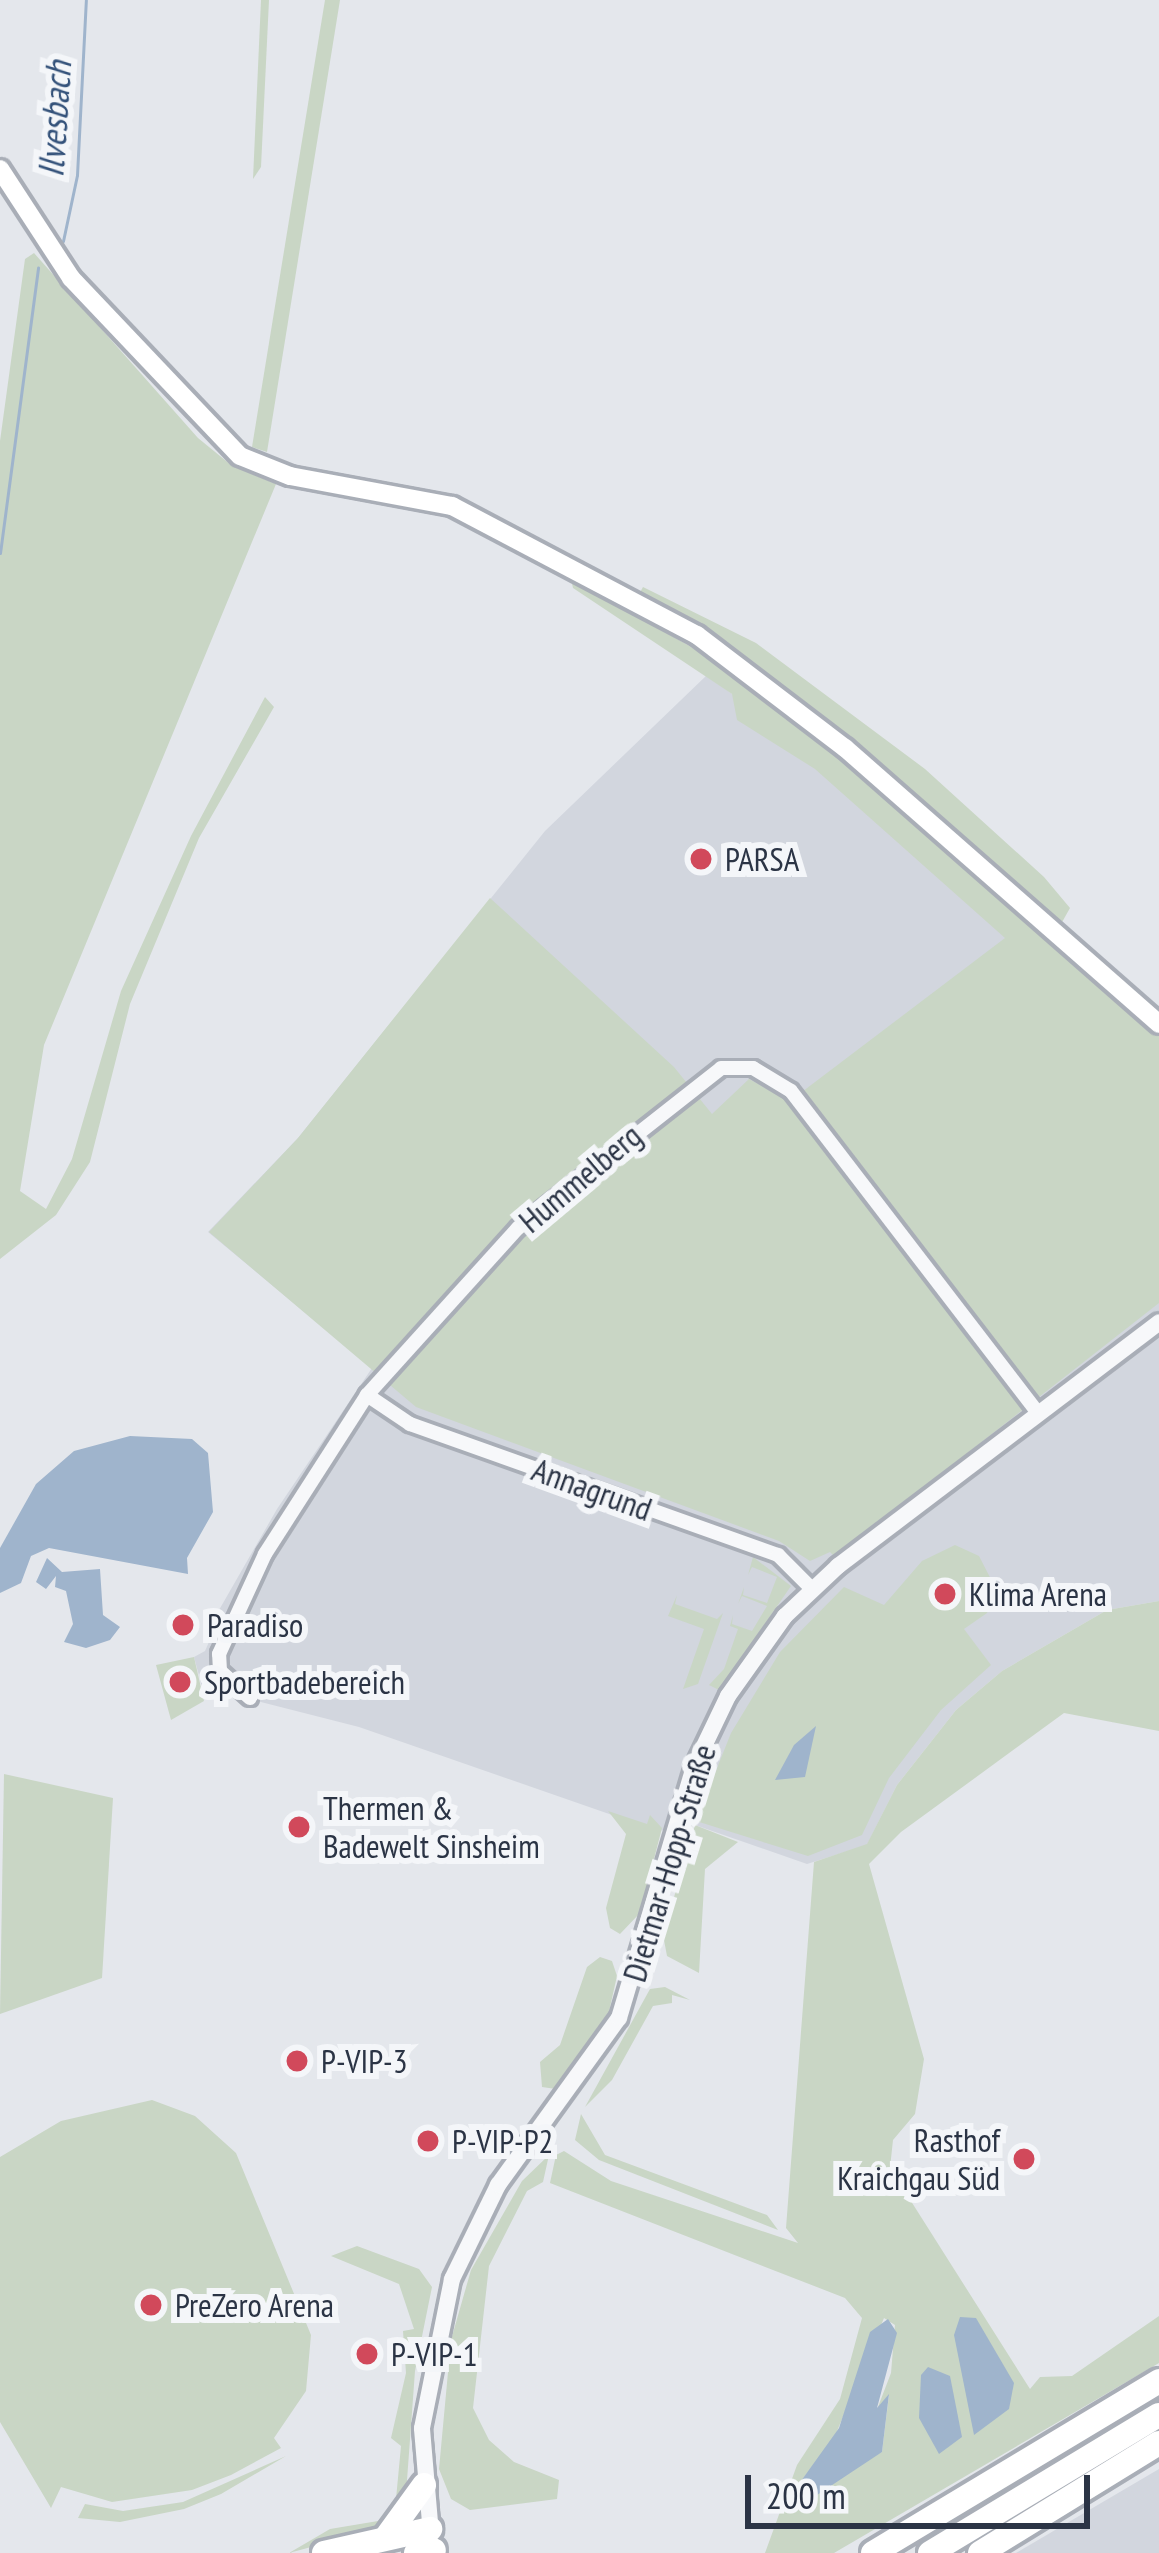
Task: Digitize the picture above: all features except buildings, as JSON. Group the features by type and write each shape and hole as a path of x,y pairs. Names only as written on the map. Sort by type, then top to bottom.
{"highway":[{"path":"873,2553 1159,2381"},
{"path":"929,2553 1159,2415"},
{"path":"980,2553 1159,2443"},
{"path":"1099,2481 1159,2454"},
{"path":"386,2537 424,2485"},
{"path":"324,2553 386,2537 429,2546"}],"main road":[{"path":"0,170 71,278 227,446 290,476 452,506 712,644 916,808 1159,1024"}],"street":[{"name":"Hummelberg","path":"250,1698 220,1671 220,1654 265,1553 367,1395 441,1306 555,1194 706,1076 745,1066 791,1091 1038,1413"},
{"name":"Dietmar-Hopp-Straße","path":"429,2546 424,2485 428,2373 456,2268 498,2185 609,2038 710,1729 760,1647 812,1589 1159,1322"},
{"name":"Annagrund","path":"367,1395 410,1424 778,1555 812,1589"}],"shaded area":[{"path":"707,675 1029,920 1159,1094 1159,1601 1107,1610 1002,1671 956,1710 897,1785 867,1845 807,1864 695,1825 658,1831 359,1727 221,1692 205,1698 194,1657 205,1651 212,1635 207,1631 277,1509 372,1368 208,1232 298,1138 545,831"},
{"path":"1159,2469 1159,2553 1016,2553"}],"green space":[{"path":"261,0 269,0 261,167 253,179"},
{"path":"325,0 340,0 267,452 252,447"},
{"path":"34,253 198,438 231,465 276,484 44,1045 20,1191 46,1209 72,1159 121,991 191,836 265,697 274,707 199,838 130,1004 90,1162 56,1215 0,1259 0,441 25,259"},
{"path":"571,579 732,670 993,881 1159,1035 1159,1303 835,1557 830,1552 810,1561 779,1541 416,1407 209,1232 298,1138 490,898 674,1067 712,1114 749,1079 790,1101 1005,938 815,769 737,720 732,694 573,588"},
{"path":"643,587 756,643 925,769 1044,877 1070,908 1061,924 746,659 638,596"},
{"path":"955,1545 979,1556 997,1591 987,1613 964,1629 991,1665 941,1710 889,1778 862,1835 808,1856 696,1821 731,1733 780,1652 844,1587 884,1605 922,1561"},
{"path":"753,1557 791,1586 719,1690 709,1685 724,1669 738,1629 730,1626 733,1615 732,1624 752,1631 767,1606 742,1596 738,1604 744,1587 743,1595 767,1603 777,1577 752,1567 748,1575"},
{"path":"677,1595 675,1604 717,1619 723,1613 698,1684 683,1689 704,1629 668,1616"},
{"path":"1159,1601 1159,1731 1064,1713 901,1832 869,1864 924,2059 915,2114 893,2140 890,2168 1030,2389 1040,2377 1072,2376 1159,2316 1159,2363 834,2553 765,2553 797,2465 840,2399 862,2318 845,2298 550,2183 556,2155 564,2151 611,2181 798,2243 786,2228 814,1862 867,1844 897,1785 956,1710 1002,1671 1107,1610","holes":["884,2318 895,2325 891,2373 876,2412 889,2395 882,2452 796,2488 835,2436"]},
{"name":"Sportbadebereich","path":"194,1657 204,1701 171,1720 156,1665"},
{"path":"4,1774 113,1798 102,1978 0,2014"},
{"path":"608,1811 647,1824 650,1815 662,1828 640,1913 620,1934 610,1928 606,1908 626,1834"},
{"path":"695,1825 738,1842 705,1869 699,1973 667,1956 663,1935"},
{"path":"600,1957 612,1961 617,1976 608,2016 571,2075 556,2089 542,2087 540,2062 560,2045 587,1967"},
{"path":"665,1987 690,2000 672,1995 672,2003 653,2006 612,2080 585,2107 650,1989"},
{"name":"PreZero Arena","path":"152,2100 195,2116 236,2153 311,2335 306,2391 274,2438 281,2448 231,2475 192,2490 112,2502 61,2487 51,2508 0,2422 0,2157 61,2121"},
{"path":"581,2114 605,2155 767,2215 778,2230 599,2160 575,2140"},
{"path":"549,2155 543,2182 527,2191 489,2266 473,2408 489,2440 514,2462 559,2480 557,2499 470,2510 451,2499 439,2469 451,2340 471,2270 522,2181"},
{"path":"357,2246 419,2269 432,2287 415,2371 406,2494 381,2528 289,2553 330,2529 378,2521 396,2499 401,2446 391,2438 406,2373 403,2331 414,2329 399,2284 331,2256"},
{"path":"286,2456 221,2494 184,2509 120,2522 78,2518 85,2504 123,2511 183,2502"}],"water":[{"path":"130,1436 192,1439 208,1453 213,1512 187,1558 188,1574 49,1548 31,1556 21,1583 0,1593 0,1548 36,1484 74,1451"},
{"path":"47,1558 62,1572 100,1569 103,1615 120,1627 110,1640 86,1648 64,1642 73,1624 66,1591 55,1587 56,1576 46,1589 36,1582"},
{"path":"816,1726 805,1777 775,1780 794,1745"},
{"path":"960,2317 976,2318 1014,2383 1009,2409 974,2435 954,2335"},
{"path":"888,2319 897,2333 877,2408 889,2394 882,2452 808,2501 796,2488 839,2428 870,2332"},
{"path":"928,2367 950,2376 962,2437 939,2454 919,2418 921,2375"}],"waterway":[{"name":"Ilvesbach","path":"63,241 77,175 86,0"},
{"name":"Ilvesbach","path":"0,553 38,268"}],"place":[{"name":"PARSA","path":"701,859"},
{"name":"Klima Arena","path":"945,1594"},
{"name":"Paradiso","path":"183,1625"},
{"name":"Sportbadebereich","path":"180,1682"},
{"name":"Thermen & Badewelt Sinsheim","path":"299,1827"},
{"name":"P-VIP-3","path":"297,2061"},
{"name":"P-VIP-P2","path":"428,2141"},
{"name":"Rasthof Kraichgau Süd","path":"1024,2159"},
{"name":"PreZero Arena","path":"151,2305"},
{"name":"P-VIP-1","path":"367,2354"}]}
